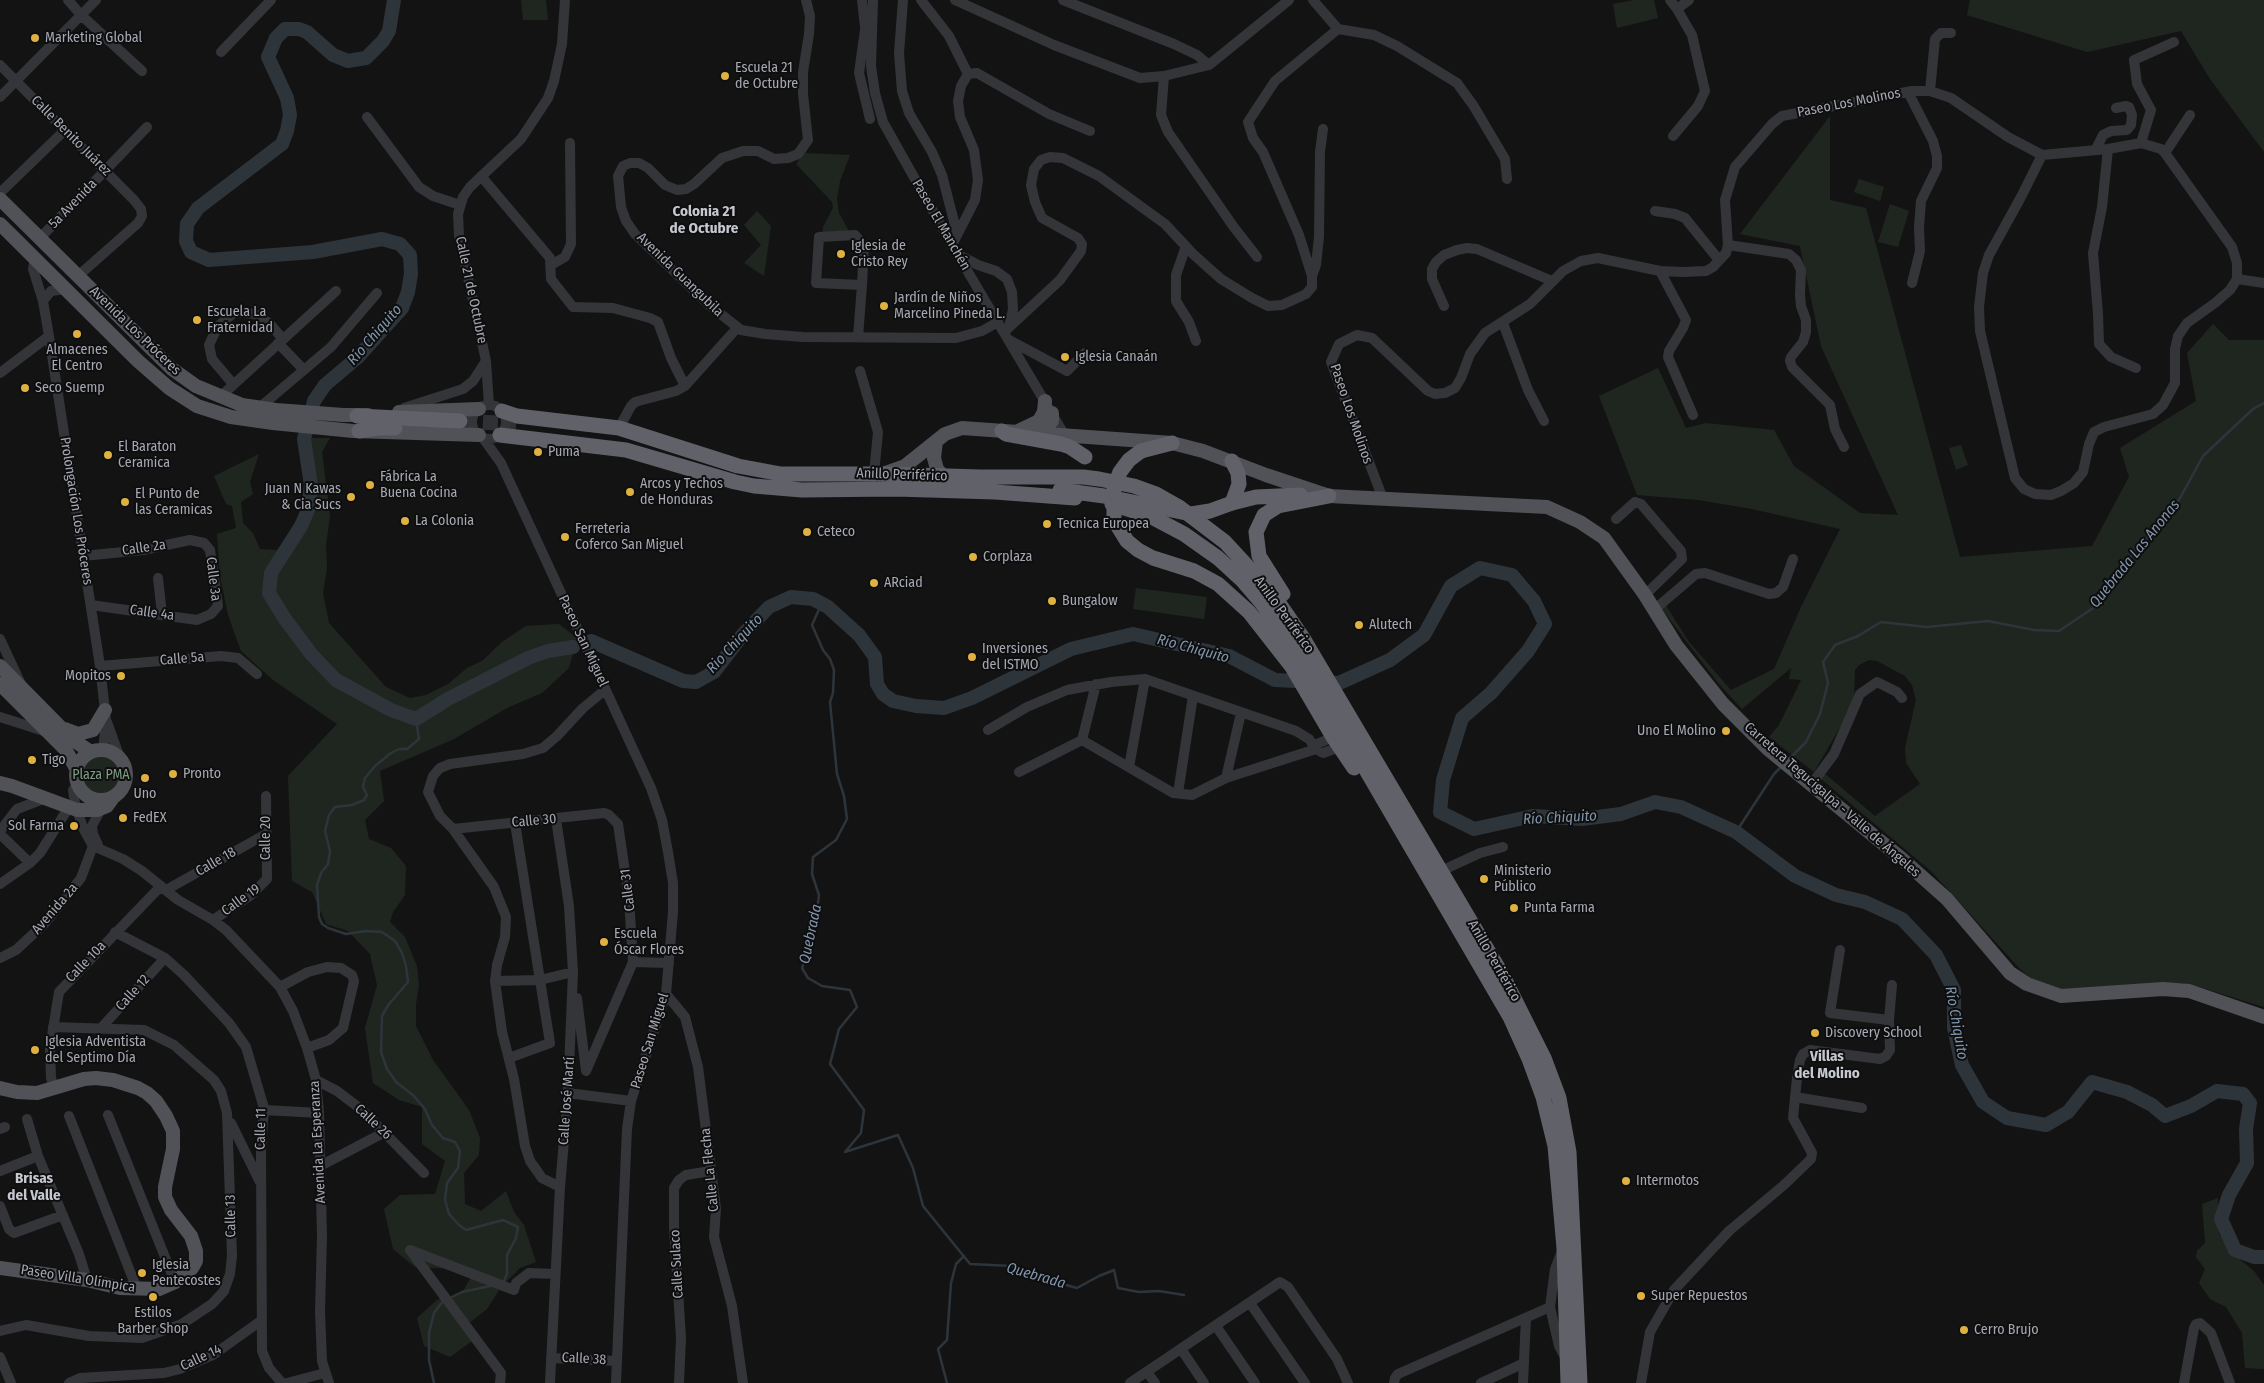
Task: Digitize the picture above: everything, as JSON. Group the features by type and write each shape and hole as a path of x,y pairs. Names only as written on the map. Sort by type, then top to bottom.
{"highway":[{"name":"Anillo Periférico","path":"490,409 517,416 619,428 738,466 781,474 1083,477 1134,486 1156,494 1185,511 1225,542 1272,593 1298,630 1321,668 1331,709 1510,1017 1529,1058 1543,1097 1555,1146 1564,1248 1568,1383"},
{"path":"350,416 461,425 378,428 359,432"},
{"path":"738,466 723,466 650,442 606,431 516,427 616,443 754,486"},
{"path":"1009,431 1006,434 1070,447 1089,463 1064,434"},
{"name":"Anillo Periférico","path":"499,436 626,450 754,486 802,490 896,489 994,492 1073,498 1117,505 1150,516 1184,534 1218,558 1243,581 1261,602 1297,665 1331,709 1441,871 1524,1015 1544,1058 1559,1098 1569,1152 1580,1383"},
{"path":"1172,443 1141,451 1129,460 1120,472 1114,488 1114,520 1127,541 1138,550 1153,558 1194,571 1232,595 1297,665"},
{"path":"1232,461 1238,473 1239,484 1232,503"},
{"path":"994,492 1060,490 1104,496 1191,514 1210,511 1256,497 1286,494 1329,496"},
{"path":"1298,630 1292,610 1259,556 1256,532 1264,515 1278,506 1329,496"},
{"path":"1331,709 1336,742 1358,774 1385,803"}],"main road":[{"name":"Avenida Los Próceres","path":"0,199 172,369 196,386 242,405 259,408 275,417 342,430 481,437"},
{"name":"Avenida Los Próceres","path":"0,224 138,361 169,388 197,406 231,417 350,416 392,412 490,409"},
{"path":"36,259 47,257 66,271 76,274"},
{"path":"1009,431 1039,421 1048,407"},
{"path":"1040,433 1052,421 1048,407"},
{"name":"Carretera Tegucigalpa - Valle de Ángeles","path":"878,474 912,461 936,440 953,429 962,428 1172,443 1232,461 1266,475 1329,496 1547,507 1580,522 1604,538 1645,596 1676,645 1712,691 1776,756 1902,859 1947,899 2010,973 2027,984 2061,996 2163,989 2189,991 2264,1017"},
{"path":"936,440 934,458 937,469 943,476"},
{"path":"0,666 23,689 54,729 65,750 80,791 91,799 100,801 112,798"},
{"path":"0,684 54,729 97,751 115,755 121,761 126,772 124,784 110,803 102,809 89,812 73,809 0,783"},
{"path":"54,729 78,734 86,733 98,725 106,715"},
{"path":"50,800 67,796 75,779 80,760 97,751"},
{"name":"Paseo Villa Olímpica","path":"0,1088 26,1094 84,1079 113,1080 147,1093 156,1101 166,1116 172,1131 172,1149 165,1197 170,1210 191,1236 196,1251 194,1265 175,1282 159,1289 120,1288 87,1280 0,1268"}],"street":[{"path":"68,0 81,15 142,71"},
{"path":"0,97 96,0"},
{"path":"367,117 419,187 433,196 460,205 467,192 481,176 520,139 548,98 554,81 562,44 565,0"},
{"name":"Avenida Guangubila","path":"806,0 810,16 810,34 803,72 802,94 808,140 798,154 788,158 774,159 758,151 743,151 722,158 694,184 686,189 677,190 665,185 648,168 639,163 630,163 624,166 618,176 621,207 626,221 635,234 708,304 737,328 765,334 956,338 982,331 998,322"},
{"path":"862,0 871,66"},
{"name":"Paseo El Manchén","path":"873,0 871,66 875,93 883,122 955,250 998,322 1007,333 1064,434"},
{"path":"903,0 899,53 902,91 909,113 932,152 942,175 957,233 955,250 978,265 996,271 1007,279 1012,292 1013,309 1007,333"},
{"path":"921,0 949,36 968,74"},
{"path":"955,0 1046,42 1140,78 1164,76 1209,65 1289,0"},
{"path":"1064,0 1174,44 1196,55 1209,65"},
{"path":"1313,0 1338,29 1374,35 1397,46 1456,83 1473,105 1505,159 1507,179"},
{"path":"1670,0 1692,35 1705,91 1698,106 1673,136"},
{"path":"1676,9 1689,0"},
{"path":"221,52 266,2"},
{"path":"1007,333 1060,280 1081,251 1082,244 1078,238 1042,218 1031,186 1034,169 1041,160 1050,157 1063,158 1099,176 1165,224 1221,279 1240,292 1268,306 1282,305 1306,294 1312,287 1312,276 1299,236 1248,122 1275,81 1338,29"},
{"path":"865,30 859,73 870,118"},
{"path":"1930,92 1935,39 1941,33 1951,33"},
{"path":"2141,143 2151,110 2137,84 2134,60 2174,42"},
{"name":"Calle Benito Juárez","path":"0,65 106,170 141,209 142,216 138,222 76,274"},
{"path":"968,74 977,73 1049,114 1090,131"},
{"path":"957,233 975,200 978,180 974,150 960,117 958,101 961,86 968,74"},
{"path":"1164,76 1161,115 1168,132 1232,226 1257,257"},
{"path":"1908,92 1933,141 1937,156 1937,168 1921,201 1919,214 1920,251 1912,283"},
{"name":"Paseo Los Molinos","path":"1728,245 1725,200 1728,184 1735,167 1772,124 1782,116 1908,92 1930,92 1952,98 2008,137 2042,155"},
{"path":"2096,149 2103,135 2111,131 2127,130 2131,125 2132,115 2129,107 2116,108"},
{"path":"2166,153 2190,115"},
{"name":"5a Avenida","path":"40,238 147,127"},
{"path":"1312,276 1316,265 1319,237 1322,129"},
{"path":"0,193 65,130"},
{"path":"2141,143 2154,146 2166,153 2232,247 2237,263 2237,279 2230,290 2187,323 2178,336 2175,349 2175,383 2164,405 2153,414 2104,426 2094,432 2089,444 2083,472 2074,483 2051,495 2035,494 2024,489 2015,478 1980,332 1983,273 1989,255 2042,155 2096,149 2108,150 2141,143"},
{"path":"551,265 566,257 571,244 570,144"},
{"path":"2108,150 2102,206 2093,253 2098,314 2098,344 2111,357 2136,368"},
{"path":"481,176 550,258 549,273 551,279 573,307 614,308 658,322 671,358 686,386"},
{"name":"Calle 21 de Octubre","path":"460,205 458,214 459,236 486,361 490,409"},
{"path":"1655,211 1675,214 1685,218 1719,260 1726,252 1728,245 1788,254 1796,260 1801,270 1800,306 1806,320 1806,332 1790,362 1792,367 1830,405 1835,429 1844,447"},
{"path":"858,337 862,285 864,246 855,235 819,237 816,283 862,285"},
{"path":"1186,246 1176,274 1176,301 1189,322 1196,340"},
{"path":"1444,306 1432,279 1432,269 1444,254 1457,250 1467,248 1477,250 1552,281"},
{"name":"Paseo Los Molinos","path":"1383,499 1331,362 1339,344 1357,335 1372,338 1428,391 1435,394 1446,392 1455,388 1476,343 1485,333 1530,304 1563,271 1581,261 1598,258 1660,271 1706,270 1713,267 1719,260"},
{"name":"Prolongación Los Próceres","path":"36,259 33,269 43,301 49,336 91,605 106,715 121,761"},
{"path":"1660,271 1686,320 1669,351 1668,357 1693,415"},
{"path":"2237,279 2264,283"},
{"path":"43,301 51,290 66,289"},
{"path":"220,397 336,291"},
{"path":"259,408 331,347 377,293"},
{"path":"233,384 212,359 209,345 218,326 235,312 256,314 270,324 303,369"},
{"path":"1503,322 1528,390 1544,421"},
{"path":"619,428 635,402 676,391 686,386 737,328"},
{"path":"1007,333 1067,371 1085,353"},
{"path":"0,373 49,336"},
{"path":"392,412 463,389 473,381 486,361"},
{"path":"860,371 878,432 878,474"},
{"path":"490,409 506,425 499,436 481,437 474,430 474,415 490,409"},
{"name":"Paseo San Miguel","path":"499,436 501,464"},
{"name":"Paseo San Miguel","path":"481,437 501,464 651,788 662,820 673,883 673,912 666,994 631,1101 627,1129 616,1383"},
{"path":"1616,519 1636,502 1641,504 1681,551 1682,559 1645,596"},
{"name":"Calle 2a","path":"83,556 144,550 190,540 204,543"},
{"name":"Calle 3a","path":"204,543 210,550 218,606 211,614"},
{"path":"1654,610 1696,574 1705,573 1769,594 1776,593 1783,587 1794,558"},
{"path":"158,578 162,614"},
{"name":"Calle 4a","path":"91,605 197,620 211,614"},
{"path":"0,639 23,689"},
{"name":"Calle 5a","path":"100,666 221,656 238,658 257,674"},
{"path":"1129,767 1145,679"},
{"path":"988,730 1027,707 1067,690 1096,684 1145,679 1296,731 1309,739 1316,749"},
{"path":"1811,785 1834,754 1860,694 1877,682 1897,692 1902,698"},
{"path":"1019,772 1082,740 1096,684"},
{"path":"560,1187 542,1178 530,1162 525,1146 514,1079 499,1017 496,981 497,965 505,937 506,917 494,887 453,829 440,816 428,792 433,776 440,768 450,764 523,754 543,748 583,708 605,690"},
{"path":"1178,793 1193,696"},
{"path":"1226,778 1241,712"},
{"name":"Prolongación Los Próceres","path":"97,751 106,715"},
{"path":"0,717 54,729"},
{"path":"1082,740 1173,793 1192,795 1226,778 1316,749"},
{"path":"1316,749 1317,744 1336,742"},
{"path":"75,779 73,809 88,839 96,847"},
{"name":"Calle 20","path":"266,796 267,879"},
{"path":"30,863 0,833 17,809 50,800"},
{"path":"0,884 30,863 40,853 73,809"},
{"path":"96,847 92,826 102,809"},
{"name":"Calle 30","path":"453,829 604,813 614,819"},
{"name":"Calle José Martí","path":"550,1383 560,1187 568,1093 573,969 569,906 556,819"},
{"name":"Calle 31","path":"614,819 620,830 625,867 633,962"},
{"path":"509,1058 550,1043 514,823"},
{"name":"Calle 18","path":"163,888 266,834"},
{"name":"Avenida La Esperanza","path":"96,847 123,859 226,930 280,987 293,1011 307,1048 316,1080 319,1113 322,1236 320,1311 322,1361 329,1383"},
{"name":"Avenida 2a","path":"0,958 16,950 46,922 81,878 96,847"},
{"path":"1441,871 1480,853 1504,847"},
{"name":"Calle 19","path":"213,920 250,895 263,885 267,879"},
{"name":"Calle 10a","path":"54,1087 51,1078 50,1048 52,1027 60,989 163,888"},
{"name":"Calle 11","path":"116,932 165,958 204,994 229,1023 246,1047 264,1110 261,1183 262,1320 260,1336 264,1360 282,1383"},
{"path":"1840,950 1830,1013 1888,1020"},
{"name":"Calle 12","path":"101,1028 165,958"},
{"path":"496,981 540,980 573,969 586,1071 633,962 669,963"},
{"path":"280,987 308,972 327,967 341,968 352,975 354,981 341,1032 329,1040 307,1048"},
{"path":"1641,1383 1650,1332 1674,1290 1729,1231 1784,1185 1811,1159 1812,1152 1793,1118 1800,1060 1803,1054 1810,1050 1880,1059 1886,1056 1890,1050 1888,1020 1892,985"},
{"name":"Calle La Flecha","path":"666,994 682,1011 690,1029 698,1067 716,1210 714,1237 732,1306 743,1383"},
{"name":"Calle 13","path":"0,1332 26,1325 89,1336 142,1338 182,1324 212,1304 224,1291 230,1274 232,1256 227,1113 221,1091 214,1080 174,1045 144,1030 52,1027"},
{"name":"Calle 26","path":"316,1080 337,1091 362,1110 424,1173"},
{"path":"568,1093 631,1101"},
{"path":"1795,1097 1862,1108"},
{"path":"264,1110 319,1113"},
{"path":"227,1113 235,1134 261,1183"},
{"path":"108,1115 175,1282"},
{"path":"69,1116 137,1289"},
{"path":"27,1119 38,1156 79,1254 87,1280"},
{"path":"320,1166 385,1132"},
{"path":"0,1171 38,1156"},
{"name":"Calle Sulaco","path":"679,1383 681,1338 675,1245 674,1188 679,1180 686,1175 711,1171"},
{"path":"0,1206 9,1229 14,1233 63,1215"},
{"path":"1564,1248 1554,1269 1550,1307 1559,1346 1568,1364"},
{"path":"500,1383 501,1373 410,1250 514,1290 516,1283 529,1273 555,1274"},
{"path":"1130,1383 1277,1283 1286,1285 1337,1359 1348,1383"},
{"path":"1250,1303 1305,1383"},
{"path":"1394,1383 1398,1374 1550,1307"},
{"path":"1523,1383 1526,1318"},
{"name":"Calle 14","path":"71,1382 80,1378 164,1373 180,1369 213,1355 262,1320"},
{"path":"2184,1383 2194,1328 2196,1324 2200,1323 2212,1333 2230,1383"},
{"path":"1216,1326 1255,1383"},
{"path":"1181,1349 1204,1383"},
{"path":"0,1357 11,1383"},
{"name":"Calle 38","path":"551,1358 617,1361"},
{"path":"1481,1383 1524,1363"},
{"path":"287,1383 325,1372"},
{"path":"1147,1372 1155,1383"}],"green space":[{"path":"521,0 546,0 548,20 523,20"},
{"path":"1634,0 1654,0 1658,18 1617,28 1613,4"},
{"path":"1970,0 2264,0 2264,152 2210,79 2181,31 2087,52 1967,15"},
{"path":"1830,116 1830,200 1866,208 1960,557 2092,546 2129,477 2120,448 2196,401 2187,353 2213,324 2229,340 2264,340 2264,1007 2180,983 2064,990 2032,979 2020,969 1932,872 1820,778 1824,773 1875,816 1920,784 1906,763 1905,748 1916,700 1912,685 1905,676 1877,661 1869,660 1859,665 1855,670 1854,697 1846,717 1814,772 1769,737 1779,725 1801,680 1789,679 1791,668 1742,709 1719,684 1661,608 1665,604 1689,642 1731,690 1774,669 1801,607 1840,529 1752,509 1698,500 1637,495 1599,396 1658,368 1686,428 1706,423 1774,430 1794,466 1860,513 1898,515 1821,346 1800,246 1740,234"},
{"path":"804,153 850,155 840,181 837,199 839,213 850,233 822,235 823,227 833,208 832,202 796,164"},
{"path":"1859,179 1884,187 1880,201 1854,192"},
{"path":"1890,204 1909,211 1898,247 1878,242"},
{"path":"757,211 771,226 764,276 744,263 761,245 744,225"},
{"path":"310,438 330,438 322,452 330,516 326,545 327,568 323,593 329,623 386,687 410,698 426,695 448,684 467,668 482,661 502,642 526,626 559,624 577,638 569,668 542,693 507,708 454,739 380,771 384,801 365,820 369,839 391,848 406,866 405,895 393,912 390,922 405,937 417,966 419,985 416,1004 416,1026 433,1060 469,1110 480,1138 479,1155 464,1173 465,1204 481,1211 506,1191 514,1212 524,1225 536,1262 520,1268 501,1287 487,1309 469,1323 472,1341 450,1357 424,1346 417,1318 437,1300 462,1293 475,1270 415,1267 393,1249 384,1209 400,1195 435,1194 445,1161 422,1144 422,1107 399,1100 373,1083 365,1028 377,985 370,954 348,931 326,924 312,892 292,881 288,776 337,724 273,680 241,651 228,615 220,576 217,534 236,528 232,506 226,504 214,476 259,454 250,482 253,494 241,502 243,523 253,533 260,549 277,550 293,532 305,496 303,452"},
{"path":"1961,445 1968,465 1956,470 1949,448"},
{"path":"1136,588 1207,597 1204,619 1133,609"},
{"name":"Plaza PMA","path":"101,754 109,756 118,764 122,775 120,783 112,792 101,796 93,794 84,786 80,775 82,767 90,758"},
{"path":"2218,1198 2219,1234 2237,1257 2254,1271 2264,1285 2264,1369 2245,1368 2242,1333 2226,1307 2210,1299 2199,1283 2205,1269 2196,1257 2197,1251 2205,1243 2202,1204"}],"waterway":[{"name":"Río Chiquito","path":"394,0 389,31 383,41 366,58 348,61 333,55 307,32 299,29 285,29 276,38 268,57 287,98 290,115 282,144 198,208 187,224 186,241 191,252 209,260 313,252 382,239 400,244 410,255 411,274 408,292 402,308 358,357 325,385 314,401 304,439 311,485 308,510 301,526 271,573 269,593 285,619 312,655 336,680 391,710 416,719 448,699 528,658 548,651 573,647"},
{"name":"Quebrada Las Anonas","path":"1789,759 1806,742 1820,714 1828,683 1823,662 1835,645 1858,636 1881,622 1927,627 1988,621 2034,630 2059,631 2096,606 2136,549 2156,530 2179,500 2203,456 2253,409 2264,403"},
{"name":"Río Chiquito","path":"591,641 683,681 696,682 714,672 744,633 769,607 791,597 813,599 828,607 859,635 875,657 877,684 883,694 893,701 916,706 944,708 972,698 1071,649 1133,634 1229,656 1275,680 1339,683 1390,660 1424,635 1451,586 1480,568 1512,575 1534,601 1545,624 1528,651 1491,693 1462,718 1443,780 1440,812 1474,829 1533,816 1582,819 1621,814 1655,802 1681,807 1736,832 1795,876 1836,895 1865,902 1902,919 1936,955 1954,990 1954,1028 1962,1065 1983,1102 2007,1118 2046,1125 2068,1112 2092,1082 2127,1092 2152,1105 2165,1116 2191,1106 2217,1091 2243,1094 2250,1103 2246,1129 2247,1163 2229,1195 2221,1219 2235,1250 2254,1257 2264,1257"},
{"name":"Quebrada","path":"821,605 812,625 834,670 833,693 830,702 837,774 844,796 847,819 836,840 813,857 812,874 819,895 813,939 802,968 808,978 822,986 850,990 857,1007 839,1029 830,1064 864,1110 861,1133 845,1152 898,1135 913,1168 923,1206 970,1264 1012,1266 1044,1279 1077,1288 1114,1270 1118,1288 1139,1292 1159,1291 1184,1295"},
{"path":"416,719 419,739 407,749 399,749 391,753 375,766 365,778 363,787 367,795 364,800 352,805 335,807 329,815 325,831 330,851 328,864 321,873 317,885 319,917 322,924 328,928 346,934 366,931 382,932 395,941 402,953 408,982 389,1004 382,1016 381,1052 387,1069 396,1082 413,1095 425,1109 432,1125 443,1138 455,1142 460,1151 458,1168 447,1183 445,1200 449,1214 466,1230 503,1220 518,1227 516,1238 507,1255 507,1274 503,1283"},
{"name":"Quebrada Las Anonas","path":"1736,832 1774,774 1782,766"},
{"name":"Quebrada","path":"947,1383 938,1349 947,1340 951,1283 956,1264 964,1256"},
{"path":"448,1299 462,1292 490,1286"},
{"path":"434,1383 429,1360 429,1333 434,1313 443,1301"}],"tunnel":[{"path":"460,421 516,424"}],"place":[{"name":"Marketing Global","path":"35,38"},
{"name":"Escuela 21 de Octubre","path":"725,76"},
{"name":"Iglesia de Cristo Rey","path":"841,254"},
{"name":"Jardín de Niños Marcelino Pineda L.","path":"884,306"},
{"name":"Escuela La Fraternidad","path":"197,320"},
{"name":"Almacenes El Centro","path":"77,334"},
{"name":"Iglesia Canaán","path":"1065,357"},
{"name":"Seco Suemp","path":"25,388"},
{"name":"Puma","path":"538,452"},
{"name":"El Baraton Ceramica","path":"108,455"},
{"name":"Fábrica La Buena Cocina","path":"370,485"},
{"name":"Arcos y Techos de Honduras","path":"630,492"},
{"name":"Juan N Kawas & Cia Sucs","path":"351,497"},
{"name":"El Punto de las Ceramicas","path":"125,502"},
{"name":"La Colonia","path":"405,521"},
{"name":"Tecnica Europea","path":"1047,524"},
{"name":"Ceteco","path":"807,532"},
{"name":"Ferreteria Coferco San Miguel","path":"565,537"},
{"name":"Corplaza","path":"973,557"},
{"name":"ARciad","path":"874,583"},
{"name":"Bungalow","path":"1052,601"},
{"name":"Alutech","path":"1359,625"},
{"name":"Inversiones del ISTMO","path":"972,657"},
{"name":"Mopitos","path":"121,676"},
{"name":"Uno El Molino","path":"1726,731"},
{"name":"Tigo","path":"32,760"},
{"name":"Pronto","path":"173,774"},
{"name":"Uno","path":"145,778"},
{"name":"FedEX","path":"123,818"},
{"name":"Sol Farma","path":"74,826"},
{"name":"Ministerio Público","path":"1484,879"},
{"name":"Punta Farma","path":"1514,908"},
{"name":"Escuela Óscar Flores","path":"604,942"},
{"name":"Discovery School","path":"1815,1033"},
{"name":"Iglesia Adventista del Septimo Día","path":"35,1050"},
{"name":"Intermotos","path":"1626,1181"},
{"name":"Iglesia Pentecostes","path":"142,1273"},
{"name":"Super Repuestos","path":"1641,1296"},
{"name":"Estilos Barber Shop","path":"153,1297"},
{"name":"Cerro Brujo","path":"1964,1330"}],"district":[{"name":"Colonia 21 de Octubre","path":"704,220"},
{"name":"Villas del Molino","path":"1827,1066"},
{"name":"Brisas del Valle","path":"34,1188"}],"water label":[{"name":"Rio Chiquito","path":"735,644"}]}
